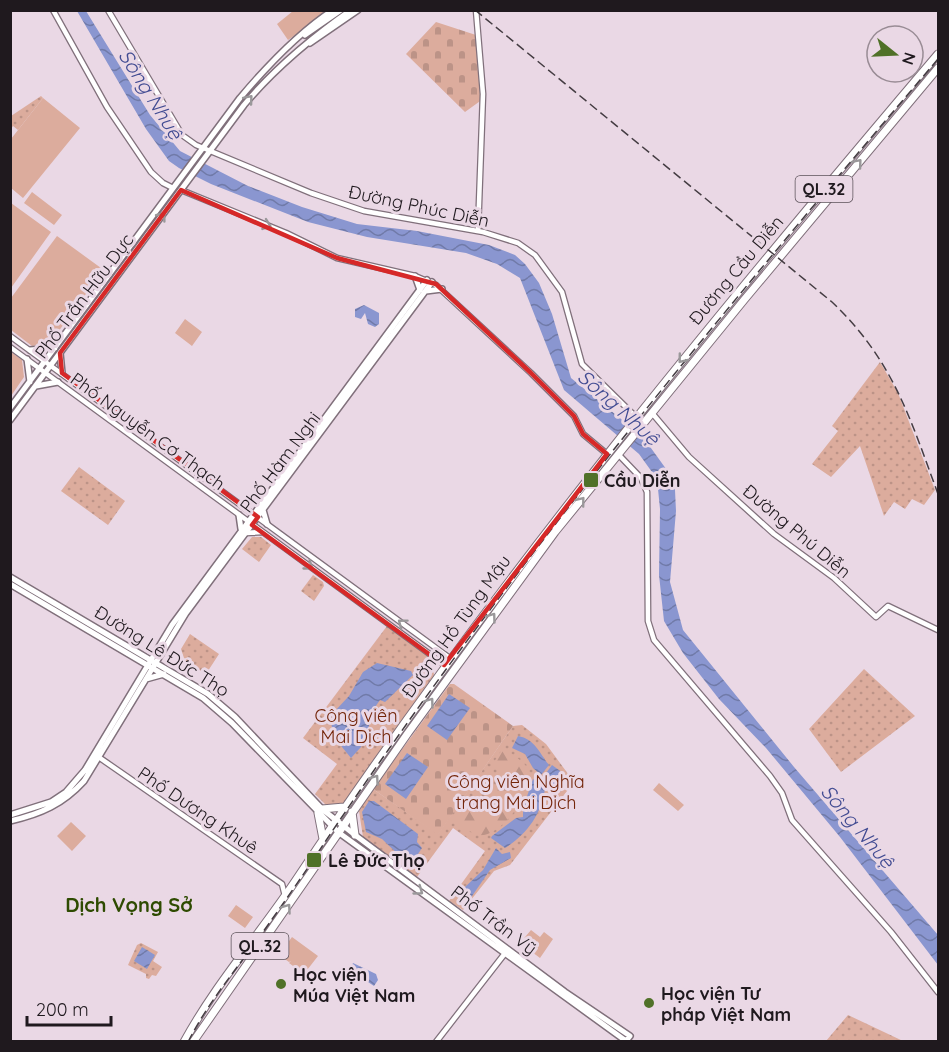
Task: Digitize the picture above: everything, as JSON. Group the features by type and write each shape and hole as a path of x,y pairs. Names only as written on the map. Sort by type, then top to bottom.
{"highway":[{"name":"Đường Cầu Diễn","path":"617,441 771,252 939,54"},
{"name":"Đường Cầu Diễn","path":"624,447 939,68"},
{"path":"903,96 909,102"},
{"path":"771,252 779,258"},
{"path":"753,274 760,281"},
{"path":"720,314 727,321"},
{"name":"Đường Hồ Tùng Mậu","path":"184,1041 231,970 294,883 333,822 449,658 617,441"},
{"name":"Đường Hồ Tùng Mậu","path":"193,1041 415,723 532,563 624,447"},
{"path":"556,517 564,522"},
{"path":"525,558 532,563"},
{"path":"508,580 516,585"},
{"path":"407,718 415,723"},
{"path":"400,727 408,733"},
{"path":"323,839 319,809 344,807"},
{"path":"352,812 355,835"},
{"path":"240,958 247,963"},
{"path":"231,970 238,976"}],"main road":[{"path":"295,41 333,10"},
{"path":"296,51 340,10"},
{"path":"295,41 351,10"},
{"path":"296,51 358,10"},
{"name":"Phố Trần Hữu Dực","path":"10,420 36,386 55,348 173,188 252,83 295,41"},
{"name":"Phố Trần Hữu Dực","path":"48,363 60,353 259,87 296,51"},
{"path":"112,271 118,275"},
{"path":"416,276 423,291 442,290"},
{"name":"Phố Hàm Nghi","path":"113,731 189,606 429,281"},
{"path":"30,350 55,348"},
{"path":"60,353 62,373"},
{"path":"27,359 30,382"},
{"name":"Phố Trần Hữu Dực","path":"10,408 30,382 43,371"},
{"path":"36,386 58,382"},
{"path":"262,508 267,524"},
{"path":"239,515 244,531"},
{"name":"Đường Lê Đức Thọ","path":"10,577 165,671 221,713 341,828"},
{"name":"Đường Lê Đức Thọ","path":"10,584 139,656"},
{"path":"159,652 165,671 144,677 139,656 159,652"},
{"path":"10,821 43,812 61,803 84,781 100,759 113,731"},
{"path":"10,815 43,806 66,792 113,731"},
{"name":"Phố Trần Vỹ","path":"341,828 355,835 506,951"},
{"name":"Phố Trần Vỹ","path":"341,828 506,951 628,1038"}],"street":[{"path":"53,10 98,93 152,172 163,183 173,188"},
{"name":"Đường Phúc Diễn","path":"108,10 182,135 201,151 364,211 478,231 518,243 534,254 565,298 582,364 636,417"},
{"path":"476,10 482,53 483,94 478,231"},
{"path":"181,190 301,240 337,258 429,281 442,290 531,373 574,416 583,434 607,454"},
{"name":"Phố Nguyễn Cơ Thạch","path":"10,336 458,664"},
{"name":"Phố Nguyễn Cơ Thạch","path":"10,347 453,671"},
{"name":"Đường Phú Diễn","path":"652,413 689,457 774,534 834,578 876,617 888,606 939,630"},
{"path":"618,454 641,478 647,492 648,621 651,634 770,776 782,793 792,820 891,932 939,992"},
{"path":"244,507 262,508"},
{"path":"244,531 262,532"},
{"path":"332,582 337,576"},
{"name":"Phố Dương Khuê","path":"100,759 282,884"},
{"path":"285,896 282,884 294,883"},
{"path":"436,1041 506,951"}],"highlighted area":[{"path":"181,190 337,258 436,284 531,373 574,416 583,434 607,454 444,665 252,525 258,517 62,373 60,353"}],"green space":[{"path":"293,11 329,11 288,40 277,24"},
{"path":"436,22 479,36 483,99 465,112 406,54"},
{"path":"41,96 43,98 18,130 13,126 11,129 11,116"},
{"path":"43,98 80,128 23,198 11,188 11,139"},
{"path":"32,192 62,215 54,225 24,203"},
{"path":"11,203 51,232 11,288"},
{"path":"57,236 101,268 102,272 50,343 32,346 11,330 11,298"},
{"path":"185,319 202,332 192,346 175,333"},
{"path":"11,352 22,360 24,377 11,396"},
{"path":"880,362 898,393 935,490 924,505 912,499 905,509 894,502 884,516 860,446 831,477 812,464 838,431 832,426"},
{"path":"79,467 125,501 108,525 61,491"},
{"path":"252,537 261,537 271,545 259,562 242,549"},
{"path":"313,575 323,582 324,586 314,601 301,591"},
{"name":"Công viên Mai Dịch","path":"387,626 433,659 434,677 342,806 328,807 315,794 337,764 303,738"},
{"path":"190,634 219,654 206,674 185,661 181,649"},
{"path":"864,669 915,716 841,772 809,729"},
{"path":"450,684 454,684 513,726 438,835 373,789"},
{"name":"Công viên Nghĩa trang Mai Dịch","path":"522,725 546,744 574,782 510,865 494,871 463,910 449,901 485,851 453,828 417,877 363,837 359,811 373,789 438,834 513,726"},
{"path":"503,748 526,766 529,775 528,786 516,810 507,820 497,829 478,835 454,819 463,806 479,802 492,792 498,779 494,762"},
{"path":"659,783 684,805 678,811 653,790"},
{"path":"71,822 86,836 72,851 57,836"},
{"path":"236,905 253,917 245,928 228,916"},
{"path":"531,930 540,937 544,932 553,939 540,958 520,943"},
{"path":"292,937 318,956 304,974 289,963 291,961 279,955"},
{"path":"141,943 158,952 153,961 162,967 156,976 152,975 149,979 146,978 146,974 128,965 137,945"},
{"path":"848,1015 903,1041 826,1041"}],"water":[{"path":"77,11 86,11 150,115 180,151 248,186 302,207 357,224 417,231 489,245 515,255 525,264 539,283 552,314 571,378 643,437 669,473 675,490 676,511 670,582 683,630 794,767 938,935 938,965 840,837 766,748 719,699 683,653 664,621 659,575 660,509 657,479 639,454 564,390 520,278 497,264 466,253 367,237 308,222 211,184 179,168 169,161 146,129"},
{"path":"364,305 379,313 379,324 375,327 368,324 365,313 361,319 355,317 355,309"},
{"path":"377,663 411,671 413,675 385,702 380,700 366,720 370,723 361,747 351,758 333,736 331,720 334,712 349,696 363,672"},
{"path":"449,694 470,708 447,740 427,726"},
{"path":"518,736 529,740 549,765 541,775 533,768 525,754 512,748"},
{"path":"407,753 428,767 406,799 385,784"},
{"path":"552,765 563,773 564,784 560,792 554,791 552,781 543,777"},
{"path":"533,779 545,789 540,807 532,823 520,837 505,848 491,838 516,818 523,817 523,808"},
{"path":"369,801 374,801 418,834 417,842 422,848 412,863 405,861 382,839 366,832 362,812"},
{"path":"496,848 502,854 510,852 511,858 490,870 470,899 465,901 460,896 465,887 483,870"},
{"path":"142,947 155,955 147,969 134,961"},
{"path":"353,963 376,974 378,980 374,986 350,970"}],"railway":[{"path":"475,10 832,302 853,324 885,368 908,415 938,494"},
{"path":"188,1042 216,996 287,898 396,739 544,539 698,345 938,59"}],"place":[{"name":"Cầu Diễn","path":"591,480"},
{"name":"Lê Đức Thọ","path":"314,860"},
{"name":"Học viện Múa Việt Nam","path":"281,984"},
{"name":"Học viện Tư pháp Việt Nam","path":"649,1003"}],"district":[{"name":"Dịch Vọng Sở","path":"129,904"}],"water label":[{"name":"Sông Nhuệ","path":"151,94"},
{"name":"Sông Nhuệ","path":"619,407"},
{"name":"Sông Nhuệ","path":"858,826"}]}
